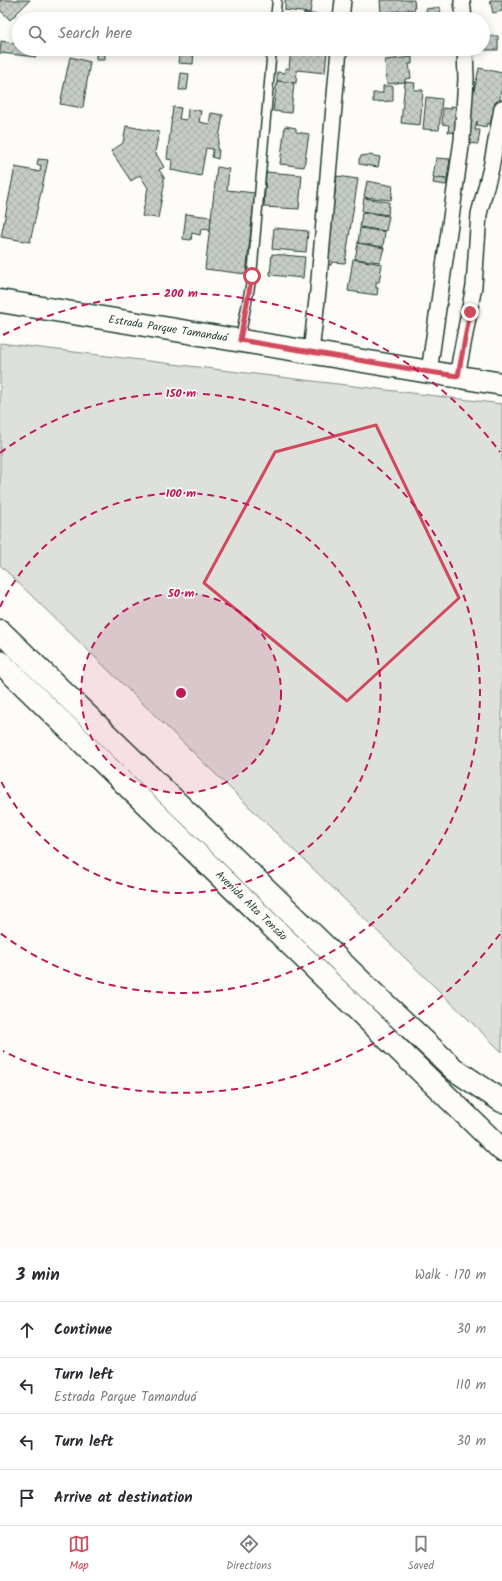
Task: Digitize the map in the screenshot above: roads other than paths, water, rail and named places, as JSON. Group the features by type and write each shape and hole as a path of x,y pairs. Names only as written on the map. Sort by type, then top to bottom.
{"street":[{"path":"342,12 343,0"},
{"path":"462,0 463,12"},
{"path":"310,352 318,291 337,56"},
{"path":"429,372 462,140 466,79 465,56"},
{"path":"458,376 474,286 479,214 491,168 502,108"},
{"name":"Estrada Parque Tamanduá","path":"0,301 502,384"},
{"name":"Avenida Alta Tensāo","path":"0,631 455,1070 502,1101"},
{"name":"Avenida Alta Tensāo","path":"0,662 502,1150"}],"lane":[{"path":"276,12 277,0"},
{"path":"240,340 252,276 271,56"}]}
